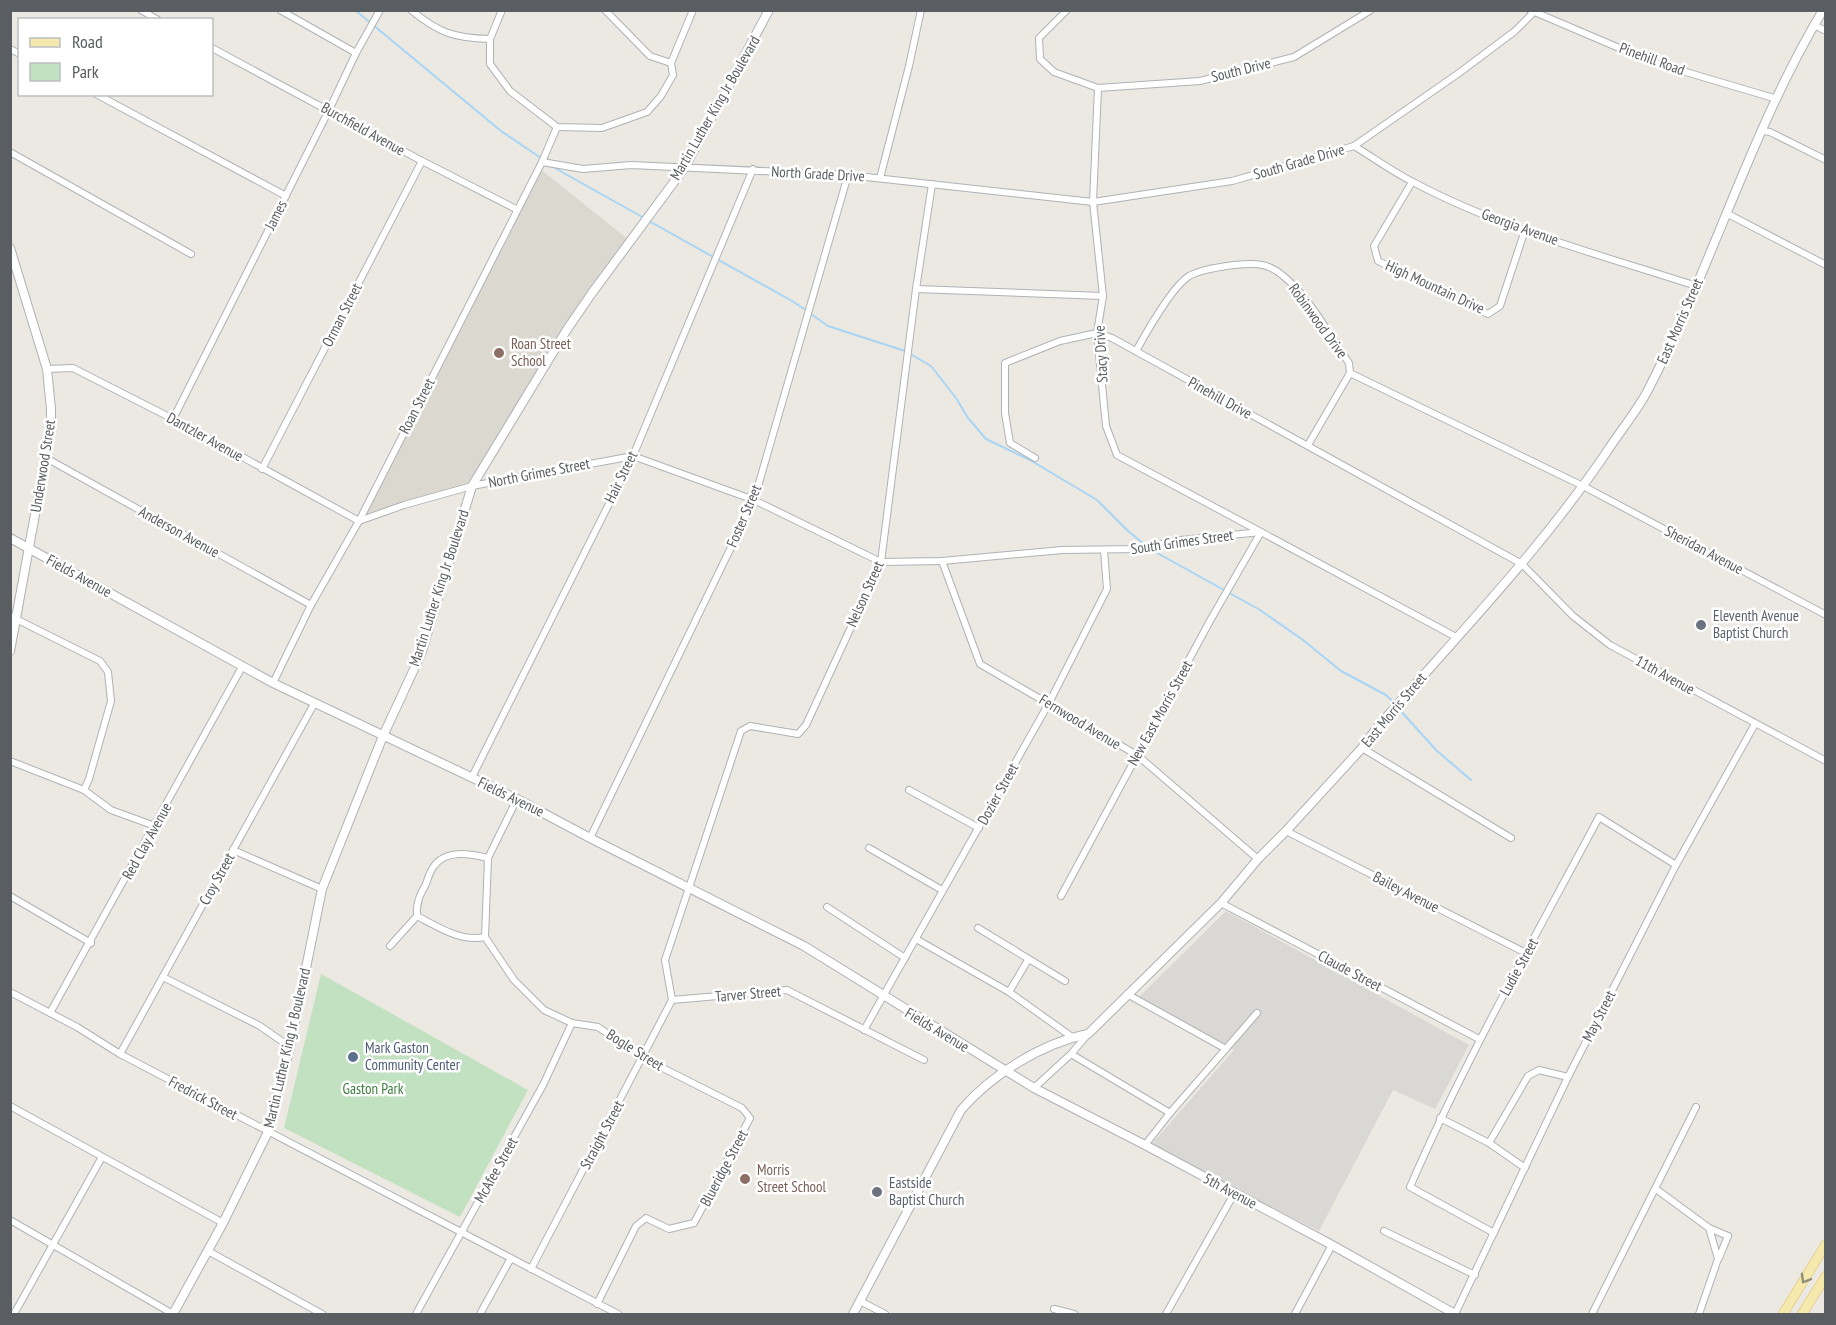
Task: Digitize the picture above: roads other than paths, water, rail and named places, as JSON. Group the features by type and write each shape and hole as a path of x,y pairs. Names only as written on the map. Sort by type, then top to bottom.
{"main road":[{"path":"1783,1314 1826,1244"},
{"path":"1802,1314 1826,1276"}],"street":[{"path":"141,10 155,18"},
{"path":"280,10 356,53"},
{"name":"James","path":"172,419 329,111 356,53 380,10"},
{"path":"411,10 431,26 452,35 467,39 490,39"},
{"path":"502,10 490,39 490,64 510,91 557,127 602,128 647,112 661,96 673,75 671,63 693,10"},
{"path":"605,10 650,56 671,63"},
{"name":"Martin Luther King Jr Boulevard","path":"173,1314 223,1224 268,1132 290,1047 322,889 383,736 421,654 472,486 573,322 685,167 769,10"},
{"path":"880,178 921,10"},
{"path":"1067,10 1039,38 1040,59 1054,72 1098,88"},
{"name":"South Drive","path":"1098,88 1200,81 1294,57 1371,10"},
{"name":"East Morris Street","path":"1088,1034 1221,903 1258,859 1362,748 1456,637 1522,564 1583,486 1647,392 1696,286 1777,99 1822,10"},
{"name":"Pinehill Road","path":"1532,12 1652,62 1777,99"},
{"name":"South Grade Drive","path":"1093,202 1232,181 1354,147 1515,31 1532,12"},
{"path":"1814,25 1826,31"},
{"name":"Burchfield Avenue","path":"213,49 516,209"},
{"name":"Stacy Drive","path":"1098,88 1093,202 1103,296 1097,333 1106,426 1117,455 1261,532"},
{"path":"100,96 286,196"},
{"name":"Roan Street","path":"273,683 311,605 358,521 542,162 557,127"},
{"path":"1763,130 1826,160"},
{"name":"Georgia Avenue","path":"1354,147 1412,182 1463,206 1525,230 1696,286"},
{"path":"10,152 190,254"},
{"name":"Orman Street","path":"262,469 422,161"},
{"name":"North Grade Drive","path":"542,162 583,170 631,165 848,175 1093,202"},
{"name":"Hair Street","path":"472,777 633,456 753,169"},
{"name":"Foster Street","path":"590,838 754,500 848,175"},
{"name":"High Mountain Drive","path":"1412,182 1374,246 1378,261 1488,314 1500,306 1525,230"},
{"name":"Nelson Street","path":"689,888 741,731 750,726 798,734 806,726 882,562 916,289 932,184"},
{"path":"1726,213 1826,265"},
{"name":"Underwood Street","path":"10,248 47,369 51,409 51,428 46,458 14,617 10,651"},
{"name":"Robinwood Drive","path":"1136,351 1164,306 1182,282 1190,276 1214,268 1263,264 1281,273 1301,293 1349,363 1350,373 1583,486"},
{"path":"916,289 1103,296"},
{"path":"1035,458 1010,443 1005,413 1005,363 1060,342 1097,333"},
{"name":"Pinehill Drive","path":"1097,333 1136,351 1522,564"},
{"name":"Dantzler Avenue","path":"47,369 73,368 172,419 358,521"},
{"path":"1308,445 1350,373"},
{"path":"633,456 754,500 882,562"},
{"name":"North Grimes Street","path":"358,521 472,486 633,456"},
{"name":"Anderson Avenue","path":"46,458 311,605"},
{"name":"Sheridan Avenue","path":"1583,486 1826,615"},
{"path":"1261,532 1456,637"},
{"name":"South Grimes Street","path":"882,562 942,561 1062,550 1138,549 1181,540 1261,532"},
{"name":"New East Morris Street","path":"1061,896 1261,532"},
{"name":"Fields Avenue","path":"10,538 273,683 517,799 804,946 1004,1071"},
{"name":"Dozier Street","path":"864,1030 1049,703 1107,589 1104,550"},
{"name":"Fernwood Avenue","path":"942,561 980,664 1137,756 1258,859"},
{"name":"11th Avenue","path":"1522,564 1573,616 1610,645 1826,761"},
{"path":"14,617 100,661 108,672 111,701 84,790"},
{"name":"Red Clay Avenue","path":"50,1013 91,943 242,667"},
{"name":"Croy Street","path":"120,1054 314,704"},
{"name":"May Street","path":"1455,1314 1568,1077 1676,865 1755,724"},
{"path":"1362,748 1511,838"},
{"path":"10,761 84,790 111,810 155,826"},
{"path":"909,790 979,828"},
{"path":"417,916 451,934 468,939 485,937 488,858 517,799"},
{"name":"Ludie Street","path":"1494,1233 1410,1187 1440,1118 1479,1039 1599,817 1676,865"},
{"name":"Bailey Avenue","path":"1286,831 1526,953"},
{"path":"869,848 942,890"},
{"path":"233,850 322,889"},
{"path":"390,946 417,916 416,905 419,896 434,865 453,854 470,854 488,858"},
{"path":"672,1000 664,960 689,888"},
{"path":"10,896 91,943"},
{"name":"Claude Street","path":"1221,903 1479,1039"},
{"path":"827,907 906,958"},
{"path":"978,928 1065,981"},
{"name":"Bogle Street","path":"485,937 514,980 544,1010 572,1023 598,1027 643,1058 742,1108"},
{"path":"916,939 1009,992 1072,1037"},
{"path":"1009,992 1028,960"},
{"path":"163,976 260,1026 290,1047"},
{"name":"Tarver Street","path":"672,1000 787,990 924,1060"},
{"name":"Fredrick Street","path":"10,992 77,1027 120,1054 618,1314"},
{"path":"1127,994 1227,1049"},
{"name":"Straight Street","path":"531,1269 672,1000"},
{"path":"1145,1145 1257,1013"},
{"name":"McAfee Street","path":"416,1314 543,1085 572,1023"},
{"path":"853,1314 961,1110 974,1095 1004,1071 1072,1037 1088,1034"},
{"path":"1034,1088 1071,1054 1088,1034"},
{"path":"1071,1054 1170,1113"},
{"path":"1489,1143 1528,1076 1539,1070 1568,1077"},
{"name":"5th Avenue","path":"1004,1071 1332,1245 1455,1314"},
{"path":"10,1106 223,1224"},
{"path":"1592,1314 1696,1107"},
{"name":"Blueridge Street","path":"597,1304 636,1226 646,1218 669,1229 694,1223 750,1118 742,1108"},
{"path":"1440,1118 1489,1143 1525,1168"},
{"path":"14,1314 102,1157"},
{"path":"1656,1190 1709,1228 1728,1236"},
{"path":"1166,1314 1234,1194"},
{"path":"10,1220 173,1314"},
{"path":"1709,1228 1719,1259"},
{"path":"1384,1231 1474,1275"},
{"path":"1713,1242 1728,1236"},
{"path":"1699,1314 1728,1236"},
{"path":"1295,1314 1332,1245"},
{"path":"208,1251 322,1314"},
{"path":"480,1314 511,1258"},
{"path":"860,1301 885,1314"},
{"path":"1054,1309 1074,1314"}],"waterway":[{"path":"355,10 501,131 541,158"},
{"path":"553,167 644,218"},
{"path":"649,221 806,310"},
{"path":"811,314 828,326 905,351 931,366 986,439 1030,460 1097,500 1145,545"},
{"path":"1150,549 1260,610 1303,640 1341,671 1386,695 1395,704"},
{"path":"1398,708 1436,750 1471,780"}],"place":[{"name":"Roan Street School","path":"499,353"},
{"name":"Eleventh Avenue Baptist Church","path":"1701,625"},
{"name":"Mark Gaston Community Center","path":"353,1057"},
{"name":"Morris Street School","path":"745,1179"},
{"name":"Eastside Baptist Church","path":"877,1192"}],"park label":[{"name":"Gaston Park","path":"373,1089"}]}
